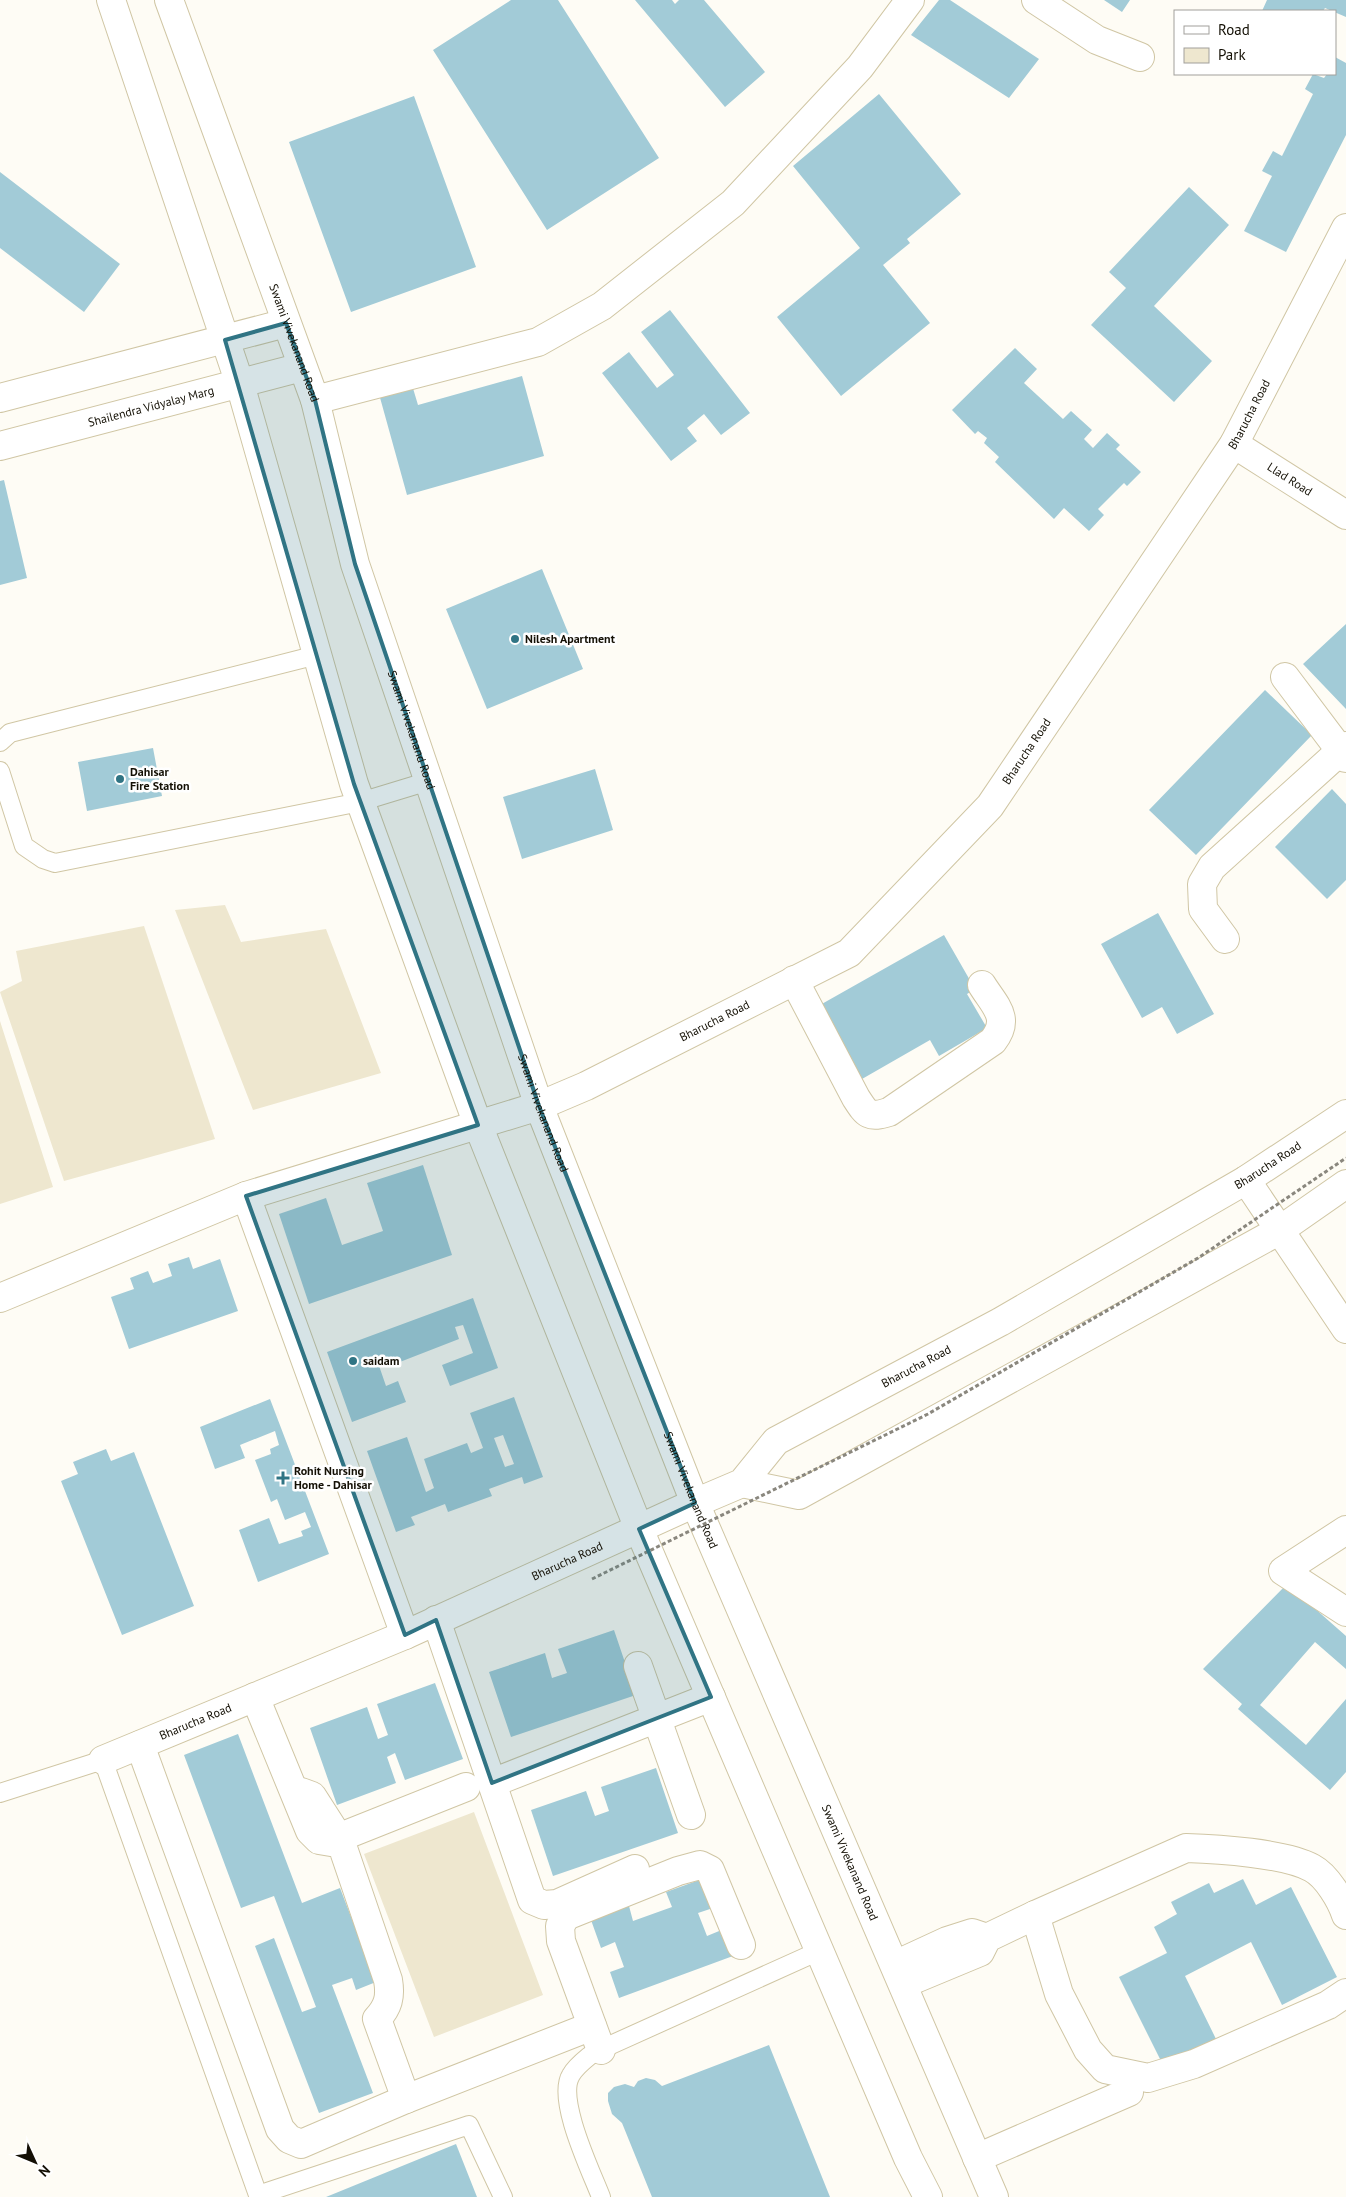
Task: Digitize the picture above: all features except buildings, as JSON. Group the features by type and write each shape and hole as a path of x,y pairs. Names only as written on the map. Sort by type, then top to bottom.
{"street":[{"path":"111,0 240,384 360,802 478,1124 639,1529 925,2196"},
{"name":"Swami Vivekanand Road","path":"170,0 315,400 355,564 540,1106 695,1503 994,2197"},
{"path":"315,400 538,342 602,306 734,203 860,67 910,0"},
{"path":"1036,0 1098,40 1140,57"},
{"name":"Bharucha Road","path":"0,1298 246,1196 540,1106 586,1086 848,953 990,806 1234,444 1346,228"},
{"path":"0,398 286,323"},
{"name":"Shailendra Vidyalay Marg","path":"0,446 302,367"},
{"name":"Llad Road","path":"1234,444 1346,515"},
{"path":"1225,939 1203,909 1202,884 1212,867 1344,752 1285,677"},
{"path":"794,980 856,1098 865,1112 875,1116 889,1112 993,1041 999,1033 1003,1022 998,1010 982,986"},
{"name":"Bharucha Road","path":"103,1760 405,1635 695,1503 742,1484 776,1441 1000,1322 1246,1180 1346,1114"},
{"path":"1246,1180 1346,1329"},
{"path":"742,1484 799,1495 1280,1230 1346,1184"},
{"path":"246,1196 405,1635"},
{"path":"1346,1530 1283,1571 1346,1612"},
{"path":"436,1620 532,1900 544,1905 557,1904 635,1869"},
{"path":"638,1666 691,1814"},
{"path":"255,1697 310,1831 319,1840 337,1843 344,1848 388,1980 390,1992 388,2004 377,2019 406,2099"},
{"path":"492,1783 711,1698"},
{"path":"140,1745 280,2130 289,2139 301,2144 406,2099 596,2038 561,1941 560,1926 566,1916 678,1871 700,1865 710,1870 742,1945"},
{"path":"292,1790 312,1796 337,1835 348,1834 466,1788"},
{"path":"899,1974 947,1941 972,1933 987,1938 1186,1848 1272,1856 1313,1868 1328,1883 1346,1915"},
{"path":"1035,1915 1059,1994 1088,2050 1105,2069 1121,2074 1148,2078 1194,2064 1328,2005 1346,1993"},
{"path":"977,2158 1129,2092"}],"lane":[{"path":"0,742 10,733 317,655"},
{"path":"0,771 24,846 43,859 55,863 360,802 429,782"},
{"path":"0,1792 103,1760 258,2194 469,2125 503,2197"},
{"path":"601,2197 574,2129 567,2098 570,2076 587,2058 596,2038 819,1951"}],"path":[{"path":"592,1579 928,1414 1198,1258 1346,1158"}],"highlighted area":[{"path":"286,323 315,400 355,564 539,1106 695,1503 639,1529 711,1697 492,1783 436,1620 405,1635 246,1196 478,1125 354,784 225,340"}],"green space":[{"path":"225,905 241,942 326,929 381,1073 253,1110 175,910"},
{"path":"144,926 215,1139 64,1181 0,992 22,981 16,951"},
{"path":"0,1021 53,1187 0,1204"},
{"path":"474,1812 543,1995 434,2037 364,1854"}],"place":[{"name":"Nilesh Apartment","path":"515,639"},
{"name":"Dahisar Fire Station","path":"120,779"},
{"name":"saidam","path":"353,1361"},
{"name":"Rohit Nursing Home - Dahisar","path":"283,1478"}]}
